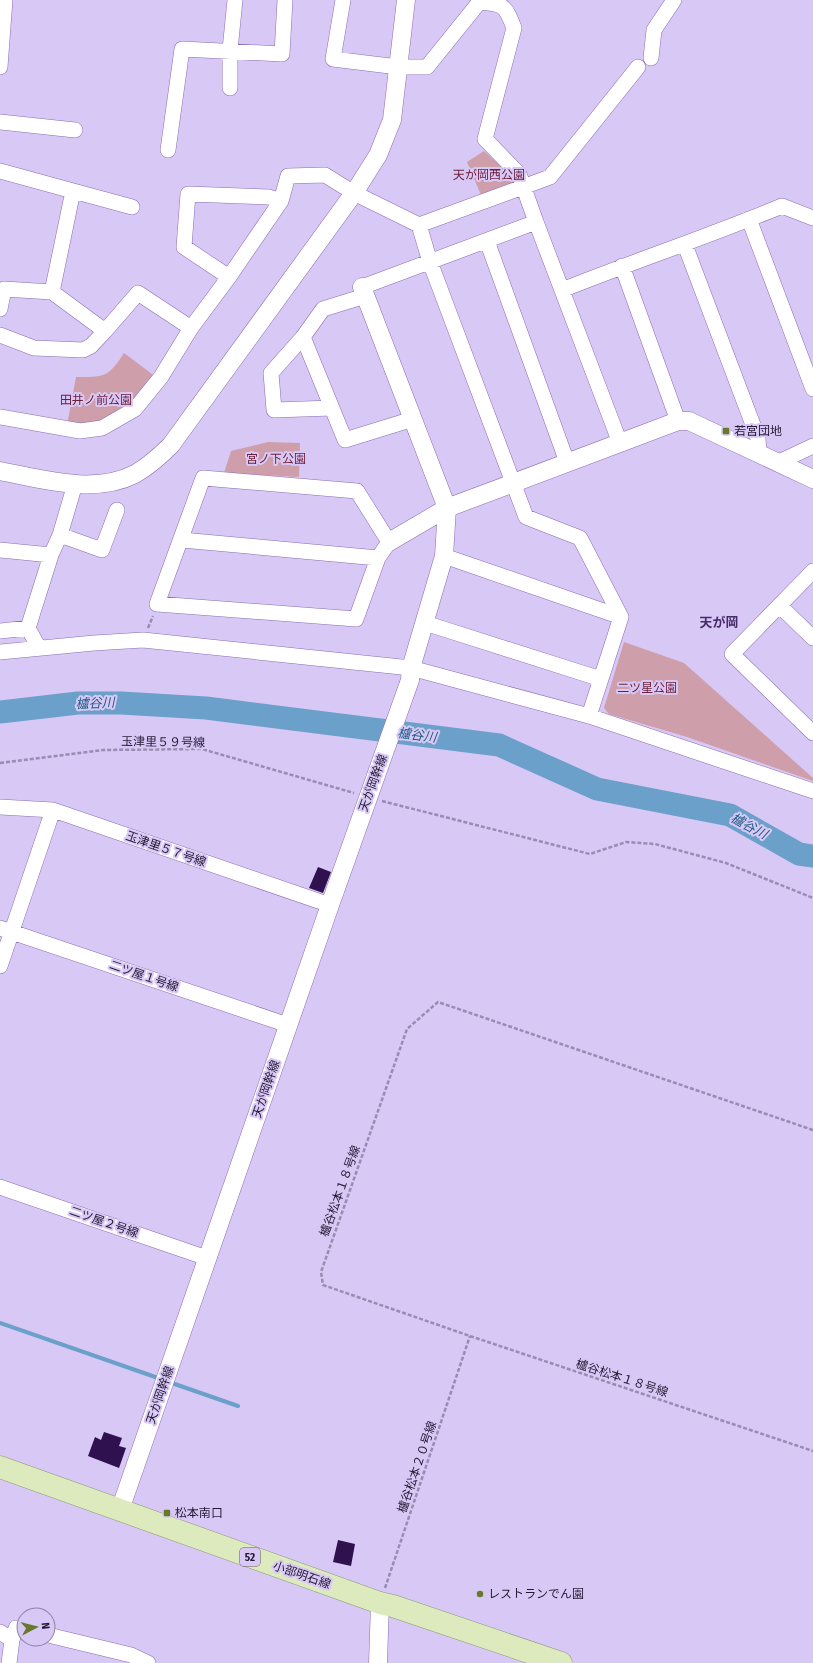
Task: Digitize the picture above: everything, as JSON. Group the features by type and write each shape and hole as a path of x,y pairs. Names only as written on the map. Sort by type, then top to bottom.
{"main road":[{"name":"小部明石線","path":"0,1467 380,1603 393,1606 561,1663"}],"street":[{"path":"0,67 5,0"},
{"path":"230,88 230,50 235,0"},
{"path":"168,150 182,48 282,54 285,0"},
{"path":"344,0 333,59 398,67 427,67 480,1 498,4 508,13 514,28 485,139 519,174 524,185 536,222 620,443"},
{"path":"0,471 75,484 108,482 134,474 151,464 172,445 354,193 378,155 392,120 406,0"},
{"path":"651,58 654,30 674,0"},
{"path":"0,417 80,431 102,428 135,409 161,377 191,328 229,277 281,201 288,176 325,175 354,193 419,225 524,185 550,177 638,67"},
{"path":"0,122 75,130"},
{"path":"0,171 132,207"},
{"path":"52,292 73,191"},
{"path":"229,277 184,247 188,194 269,197 281,201"},
{"path":"562,290 622,266 685,245 782,206 813,218"},
{"path":"749,220 813,390"},
{"path":"332,408 274,410 271,373 303,338 323,309 430,262 536,222"},
{"path":"419,225 430,262 526,516 580,538 621,617 589,716"},
{"path":"487,241 567,462"},
{"path":"685,245 758,438 759,453"},
{"path":"622,266 678,421"},
{"path":"0,309 4,289 52,292 105,331"},
{"path":"364,292 447,508"},
{"path":"0,335 34,348 84,350 91,346 138,293 191,328"},
{"path":"303,338 345,440 413,419"},
{"path":"389,542 357,491 203,478 182,540 157,604 356,619 378,558 389,542 447,508 678,421 689,421 813,479"},
{"path":"779,462 813,446"},
{"path":"39,648 28,628 51,555 60,535 75,484"},
{"name":"天が岡幹線","path":"120,1510 411,674 444,556 447,508"},
{"path":"60,535 102,550 117,510"},
{"path":"182,540 378,558"},
{"path":"0,550 51,555"},
{"path":"444,556 621,617"},
{"path":"813,571 732,654 813,733"},
{"path":"780,606 813,638"},
{"path":"425,622 601,679"},
{"path":"0,631 28,628"},
{"path":"0,652 143,640 411,674 589,716 813,791"},
{"name":"玉津里５７号線","path":"0,807 53,810 330,905"},
{"path":"0,966 6,930 53,810"},
{"name":"二ツ屋１号線","path":"6,930 288,1025"},
{"name":"二ツ屋２号線","path":"0,1187 207,1258"},
{"path":"378,1663 380,1603"},
{"path":"9,1663 12,1640 16,1628"},
{"path":"0,1632 12,1640"},
{"path":"56,1637 132,1655 148,1663"}],"path":[{"path":"143,640 157,604"},
{"name":"玉津里５９号線","path":"0,763 103,750 202,749 590,854 626,842 655,844 726,862 813,898"},
{"name":"櫨谷松本１８号線","path":"813,1130 438,1002 407,1029 320,1272 323,1285 813,1451"},
{"name":"櫨谷松本２０号線","path":"380,1603 470,1336"}],"green space":[{"name":"天が岡西公園","path":"484,151 511,175 513,183 481,195 467,162"},
{"name":"田井ノ前公園","path":"124,353 156,377 134,405 94,424 67,425 76,377 93,377 109,372"},
{"name":"宮ノ下公園","path":"268,442 300,443 299,477 224,473 231,451"},
{"name":"二ツ星公園","path":"624,642 684,663 813,778 813,781 687,737 609,714 604,708"}],"building":[{"path":"318,867 331,872 323,893 309,888"},
{"path":"104,1432 122,1438 119,1446 126,1448 119,1468 88,1456 95,1437 101,1440"},
{"path":"338,1540 355,1544 351,1566 333,1562"}],"waterway":[{"name":"櫨谷川","path":"0,712 78,703 121,703 206,708 499,745 597,789 730,815 799,854 813,856"},
{"path":"0,1323 161,1379"},
{"path":"169,1382 238,1406"}],"place":[{"name":"若宮団地","path":"726,431"},
{"name":"松本南口","path":"167,1513"},
{"name":"レストランでん園","path":"480,1594"}],"district":[{"name":"天が岡","path":"719,622"}]}
